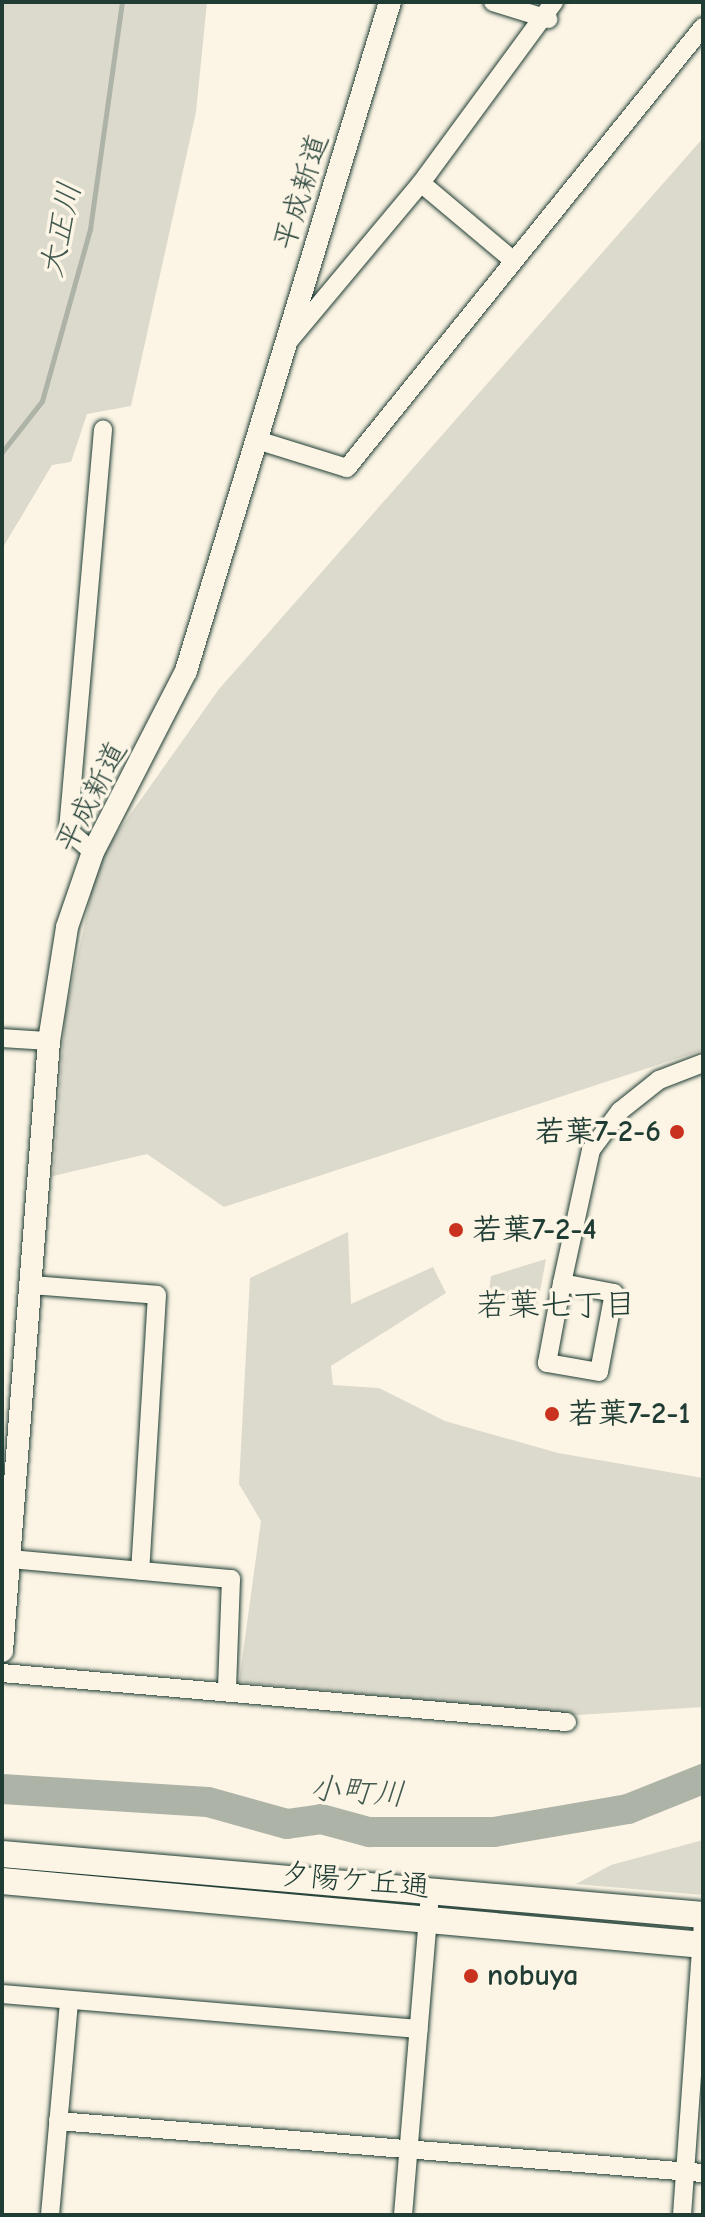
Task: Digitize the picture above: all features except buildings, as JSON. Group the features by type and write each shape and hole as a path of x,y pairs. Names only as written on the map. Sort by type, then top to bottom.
{"main road":[{"name":"夕陽ケ丘通","path":"2,1854 703,1915"},
{"name":"夕陽ケ丘通","path":"2,1881 428,1920 702,1937"}],"street":[{"name":"平成新道","path":"2,1651 49,1041 67,927 93,852 186,671 390,2"},
{"path":"288,343 421,183 551,11 493,2"},
{"path":"257,440 347,468 703,27"},
{"path":"421,183 514,261"},
{"path":"93,852 68,830 103,430"},
{"path":"2,1038 49,1041"},
{"path":"562,1283 614,1293 599,1372 547,1363 562,1283 591,1150 645,1091 703,1063"},
{"path":"31,1285 157,1295 140,1570"},
{"path":"8,1545 140,1570 231,1579 227,1690"},
{"path":"2,1673 227,1690 567,1722"},
{"path":"403,2215 430,1892"},
{"path":"682,2215 694,2172 702,1937"},
{"path":"2,1994 419,2029"},
{"path":"50,2215 69,2001"},
{"path":"58,2121 694,2172"}],"shaded area":[{"path":"2,2 207,2 196,112 131,406 87,414 71,462 52,465 2,549"},
{"path":"703,138 703,1050 224,1207 147,1154 53,1176 65,1016 98,860 219,689"},
{"path":"348,1232 351,1304 433,1267 446,1293 331,1366 333,1385 379,1388 445,1421 558,1453 703,1478 703,1707 578,1715 239,1682 261,1521 239,1484 250,1278"},
{"path":"546,1259 537,1307 488,1297 491,1276"},
{"path":"703,1840 703,1895 576,1884 611,1865"}],"waterway":[{"name":"大正川","path":"2,452 42,401 90,229 122,2"},
{"name":"小町川","path":"2,1789 208,1802 287,1824 321,1819 369,1832 494,1832 628,1809 703,1779"}],"place":[{"name":"若葉7-2-6","path":"677,1132"},
{"name":"若葉7-2-4","path":"456,1230"},
{"name":"若葉7-2-1","path":"552,1414"},
{"name":"nobuya","path":"471,1976"}],"district":[{"name":"若葉七丁目","path":"556,1305"}]}
